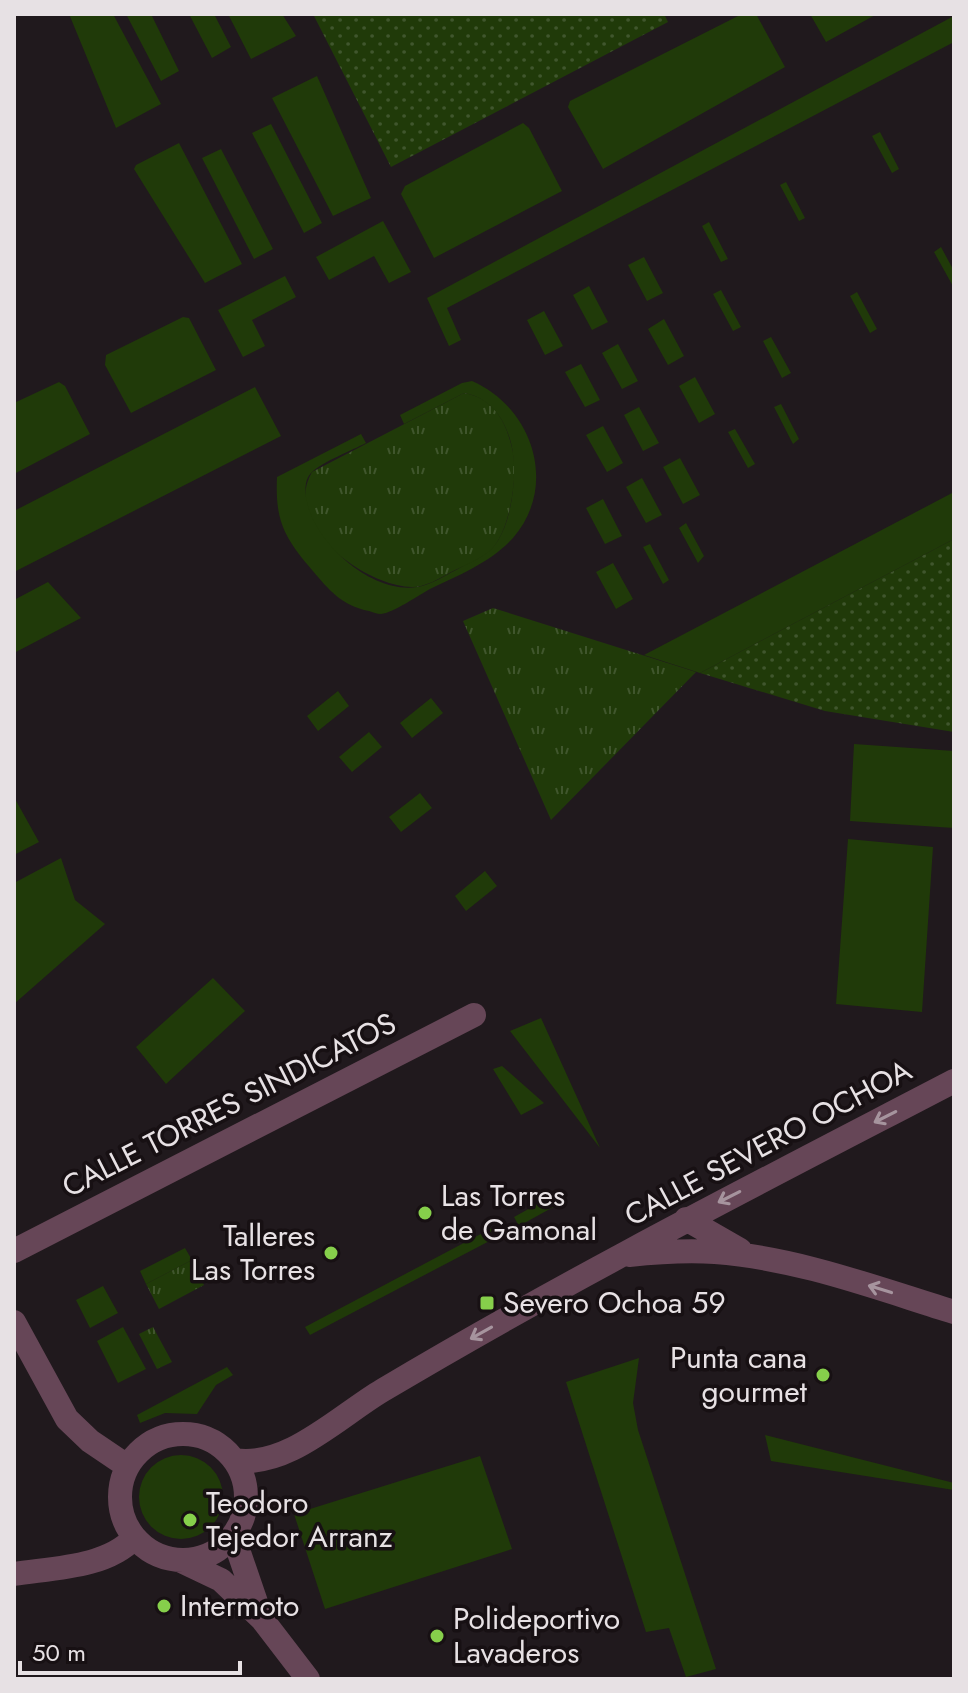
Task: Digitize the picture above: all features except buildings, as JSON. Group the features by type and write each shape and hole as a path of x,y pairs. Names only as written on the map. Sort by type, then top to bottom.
{"street":[{"name":"CALLE TORRES SINDICATOS","path":"14,1251 474,1015"},
{"name":"CALLE SEVERO OCHOA","path":"234,1460 258,1462 298,1447 358,1405 455,1347 686,1219 954,1081"},
{"path":"686,1219 752,1257"},
{"path":"623,1255 715,1252 752,1257 803,1266 954,1312"},
{"path":"14,1322 67,1419 90,1441 127,1466"},
{"path":"179,1560 200,1558 218,1549 233,1535 243,1516 246,1495 244,1479 234,1460 208,1438 190,1434 156,1439 141,1449 127,1466 121,1481 119,1498 122,1515 134,1538 147,1550 179,1560 221,1580 262,1619 308,1679"},
{"path":"233,1535 262,1619"},
{"path":"14,1574 84,1563 125,1549 134,1538"}],"green space":[{"path":"69,14 113,14 161,104 116,128"},
{"path":"126,14 151,14 179,71 161,81"},
{"path":"189,14 214,14 231,47 212,58"},
{"path":"228,14 282,14 296,36 251,59"},
{"path":"313,14 664,14 668,22 391,167"},
{"path":"742,14 756,14 785,67 603,169 568,107 570,101"},
{"path":"810,14 877,14 826,42"},
{"path":"952,17 954,42 447,308 461,340 449,346 427,298"},
{"path":"317,76 371,198 333,216 272,98"},
{"path":"523,123 529,128 562,191 434,258 401,194 405,186"},
{"path":"271,124 322,223 304,233 252,133"},
{"path":"880,132 899,169 892,173 872,136"},
{"path":"179,143 242,264 205,283 134,169 136,165"},
{"path":"221,149 273,249 254,259 202,158"},
{"path":"786,182 805,218 799,221 780,185"},
{"path":"383,221 411,272 389,283 374,256 329,280 316,257"},
{"path":"709,222 728,259 721,262 702,226"},
{"path":"941,247 954,271 954,288 934,252"},
{"path":"644,257 663,293 647,301 628,265"},
{"path":"285,276 296,297 252,320 265,346 243,357 218,310"},
{"path":"589,286 608,322 592,330 573,295"},
{"path":"721,290 741,327 733,331 713,294"},
{"path":"857,292 877,329 870,333 850,296"},
{"path":"544,311 563,346 545,355 527,320"},
{"path":"183,317 189,318 216,370 131,413 105,365 106,355"},
{"path":"664,319 684,356 668,365 648,329"},
{"path":"771,337 791,373 782,378 763,341"},
{"path":"618,344 638,381 622,389 602,353"},
{"path":"581,364 600,400 585,407 565,372"},
{"path":"695,377 715,414 699,423 679,386"},
{"path":"472,381 493,393 510,409 532,449 536,472 534,495 527,517 513,538 495,554 392,611 378,614 344,601 318,577 288,538 280,517 277,477 361,434 366,443 323,464 309,475 306,493 314,521 336,551 366,575 400,587 417,587 437,580 485,555 496,543 512,500 514,469 511,443 495,410 473,395 464,393 404,424 400,415 462,383"},
{"path":"59,382 65,386 90,434 14,474 14,403"},
{"path":"255,387 281,436 14,572 14,511"},
{"path":"464,393 483,400 497,413 509,438 514,459 511,503 496,543 475,561 427,584 412,587 393,584 351,564 332,549 317,531 308,512 305,492 312,472"},
{"path":"781,404 799,439 793,444 774,407"},
{"path":"639,407 659,443 643,451 624,415"},
{"path":"603,426 623,463 607,472 586,435"},
{"path":"735,429 755,464 748,468 728,432"},
{"path":"680,458 700,495 683,504 663,467"},
{"path":"642,478 662,515 646,523 626,487"},
{"path":"954,492 954,539 700,673 644,655"},
{"path":"603,499 622,536 605,544 586,508"},
{"path":"686,523 704,556 698,563 679,528"},
{"path":"954,539 954,732 825,711 700,673"},
{"path":"650,544 669,580 663,584 643,547"},
{"path":"613,563 633,599 616,609 596,572"},
{"path":"48,582 81,618 14,653 14,600"},
{"path":"493,608 696,672 551,820 463,621"},
{"path":"338,691 349,706 318,731 307,716"},
{"path":"431,698 443,713 412,738 400,723"},
{"path":"369,732 382,747 352,772 339,757"},
{"path":"854,744 954,751 954,828 850,821"},
{"path":"420,793 432,808 401,832 389,817"},
{"path":"14,797 39,842 14,855"},
{"path":"848,839 933,847 922,1012 836,1004"},
{"path":"61,858 75,900 105,924 14,1004 14,883"},
{"path":"485,871 497,886 466,911 455,896"},
{"path":"213,978 245,1011 166,1084 136,1047"},
{"path":"541,1018 600,1148 510,1031"},
{"path":"502,1066 544,1103 521,1115 493,1069"},
{"path":"552,1196 557,1205 519,1226 514,1217"},
{"path":"494,1227 499,1236 310,1335 305,1327"},
{"path":"185,1248 192,1260 146,1284 140,1271"},
{"path":"192,1260 204,1285 159,1309 146,1284"},
{"path":"103,1286 118,1313 90,1328 76,1300"},
{"path":"123,1327 146,1369 118,1383 97,1341"},
{"path":"153,1327 172,1362 157,1369 139,1334"},
{"path":"639,1358 633,1403 638,1430 716,1669 686,1677 669,1628 646,1632 566,1382"},
{"path":"227,1367 233,1375 216,1385 197,1414 165,1413 140,1423 137,1415"},
{"path":"765,1435 954,1483 954,1490 771,1461"},
{"path":"181,1455 197,1458 211,1467 220,1481 223,1497 220,1513 211,1527 197,1536 181,1539 165,1536 151,1527 142,1513 139,1497 142,1481 151,1467 165,1458"},
{"path":"480,1456 512,1549 325,1609 294,1514"}],"place":[{"name":"Las Torres de Gamonal","path":"425,1213"},
{"name":"Talleres Las Torres","path":"331,1253"},
{"name":"Severo Ochoa 59","path":"487,1303"},
{"name":"Punta cana gourmet","path":"823,1375"},
{"name":"Teodoro Tejedor Arranz","path":"190,1520"},
{"name":"Intermoto","path":"164,1606"},
{"name":"Polideportivo Lavaderos","path":"437,1636"}]}
